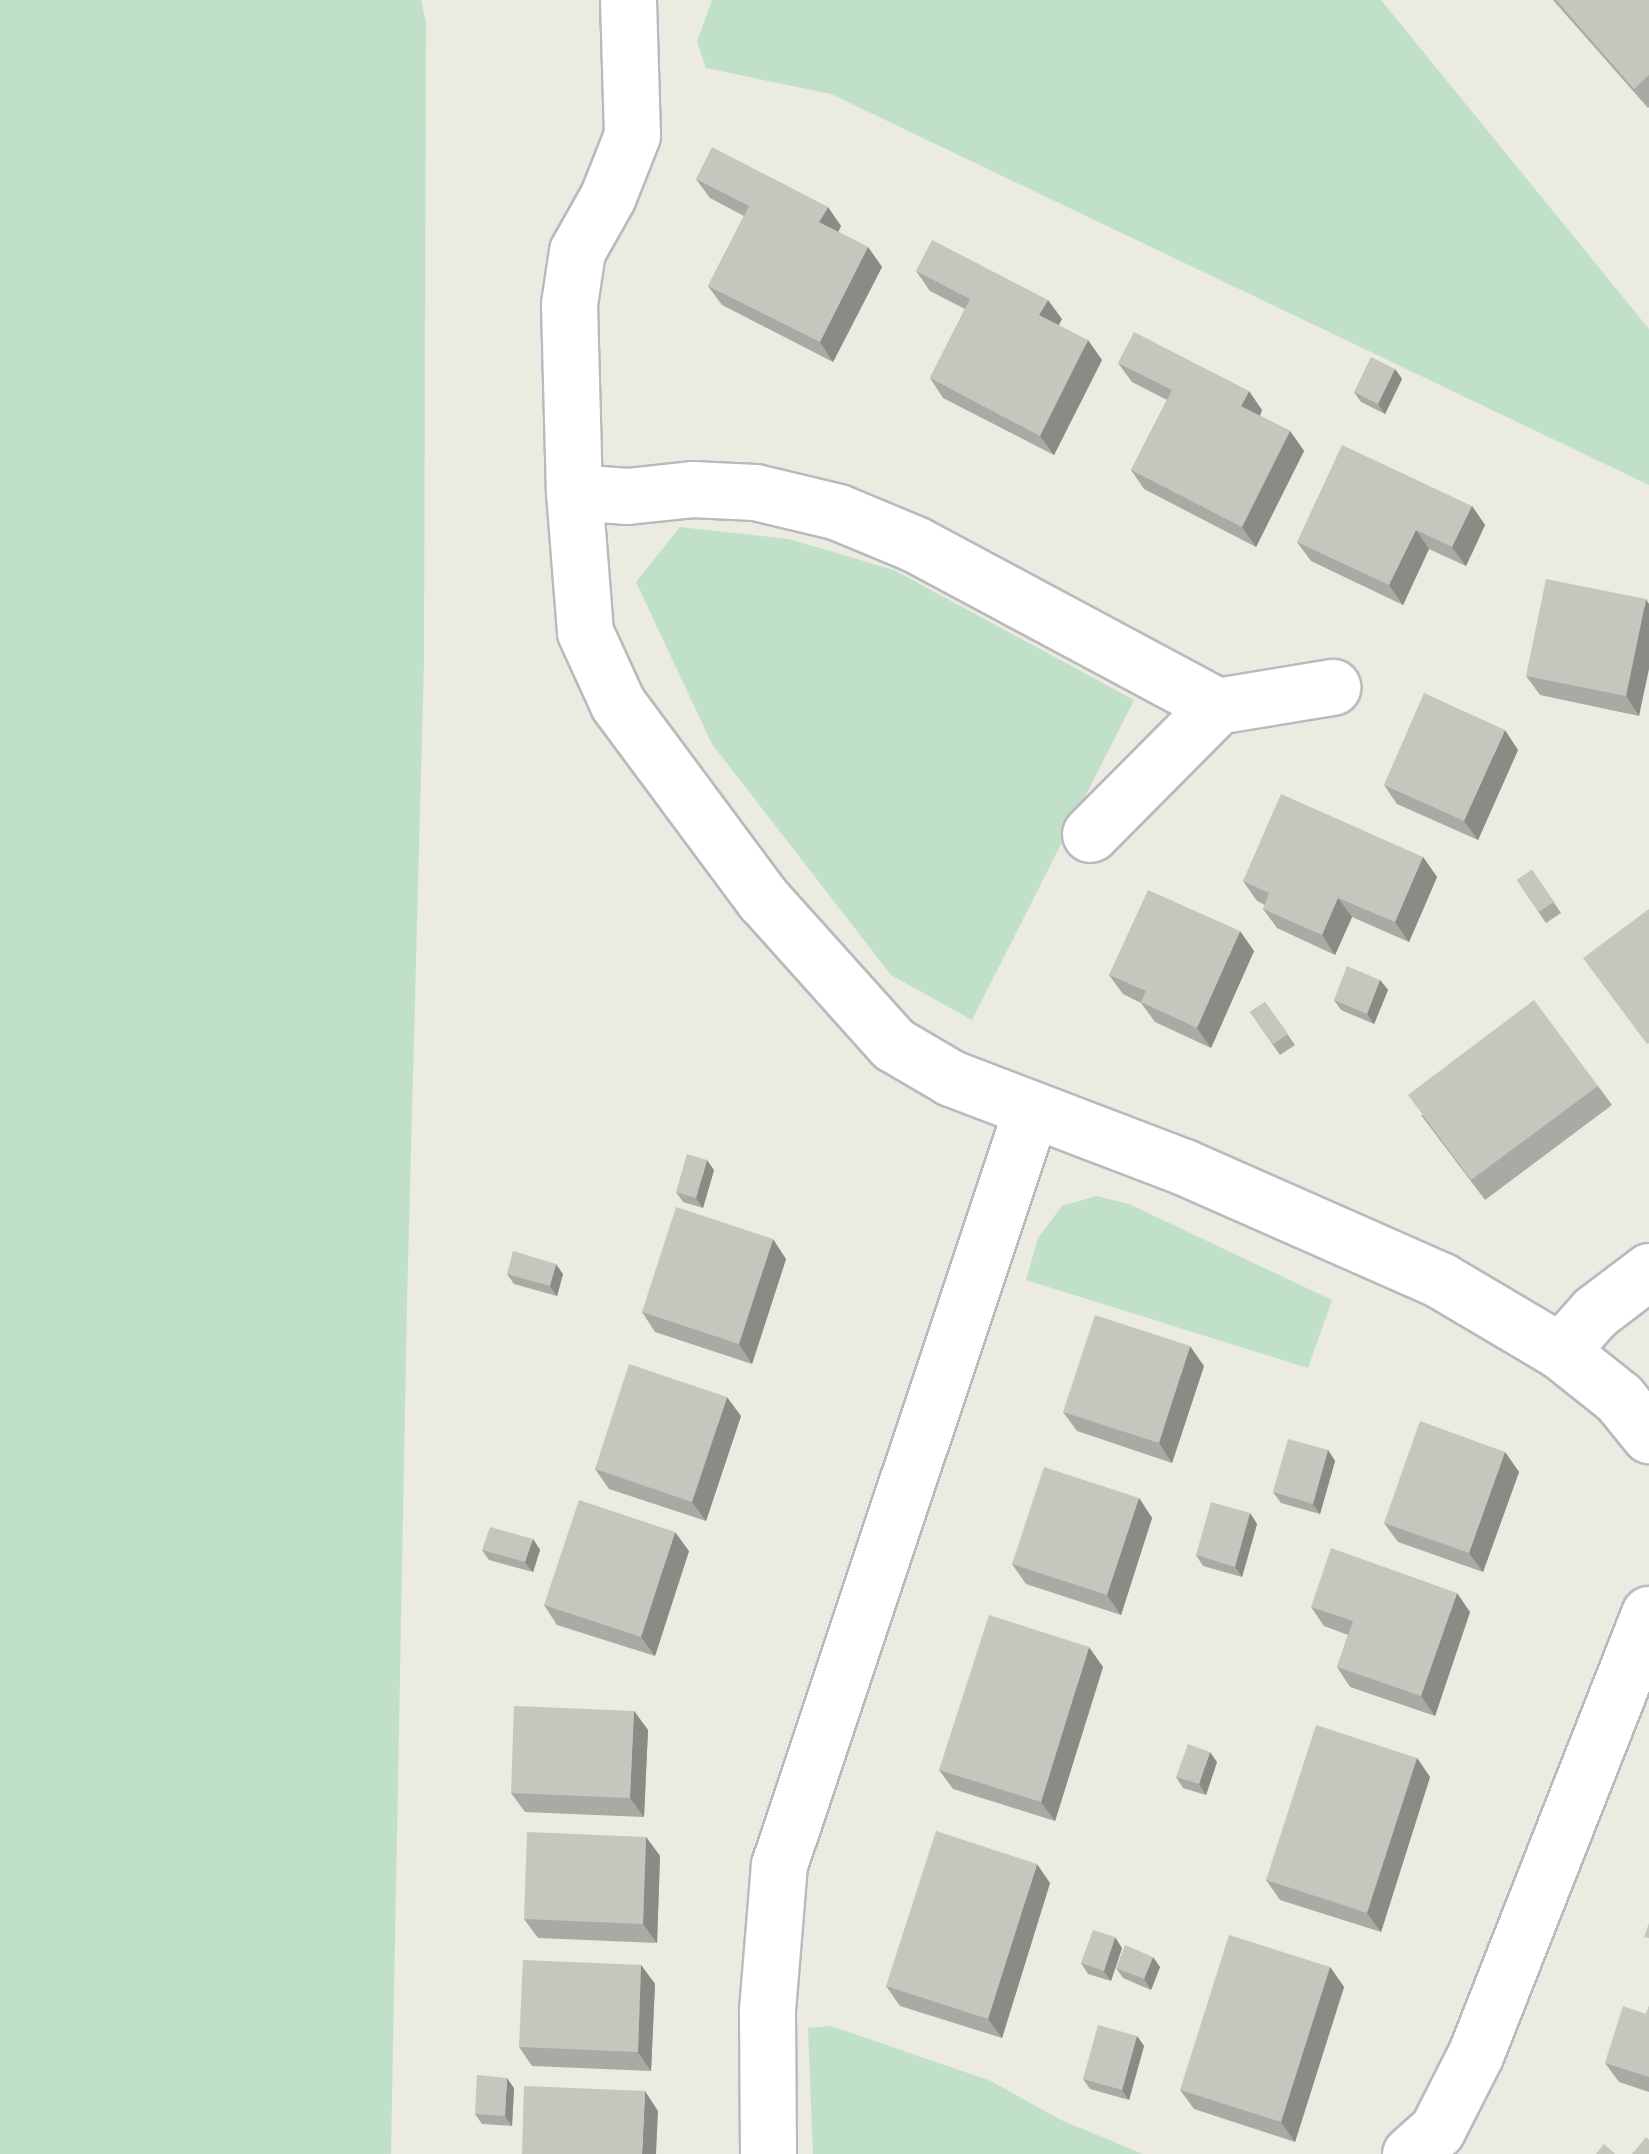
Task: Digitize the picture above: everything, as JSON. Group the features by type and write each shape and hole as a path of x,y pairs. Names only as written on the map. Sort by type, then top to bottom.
{"street":[{"path":"628,0 632,135 608,196 576,252 569,304 574,492 585,632 629,719 762,899 893,1044 950,1078 1184,1167 1440,1280 1560,1351 1618,1398 1649,1435"},
{"path":"574,492 627,496 692,490 755,492 838,512 915,544 1217,706"},
{"path":"1090,834 1217,706 1332,687"},
{"path":"768,2154 768,1994 779,1865 1031,1111"},
{"path":"1560,1351 1594,1312 1649,1271"},
{"path":"1410,2154 1438,2130 1476,2054 1649,1614"}],"green space":[{"path":"0,0 421,0 426,23 424,661 391,2154 0,2154"},
{"path":"712,0 1381,0 1649,329 1649,485 831,94 706,68 697,42"},
{"path":"680,527 789,539 894,570 1134,700 972,1020 891,975 712,744 636,582"},
{"path":"1096,1196 1129,1204 1332,1300 1308,1368 1026,1280 1038,1238 1062,1206"},
{"path":"831,2026 991,2081 1061,2120 1143,2154 813,2154 808,2028"}],"building":[{"path":"1556,0 1649,0 1649,75 1634,89"},
{"path":"712,147 828,207 819,222 868,247 820,342 708,286 749,206 696,179"},
{"path":"932,240 1048,300 1039,315 1088,340 1040,436 930,378 970,299 916,271"},
{"path":"1134,332 1249,391 1241,406 1290,431 1242,527 1131,470 1172,390 1118,363"},
{"path":"1371,357 1395,369 1378,404 1354,392"},
{"path":"1342,445 1472,506 1452,547 1416,530 1389,585 1297,542"},
{"path":"1546,579 1646,599 1626,696 1526,676"},
{"path":"1424,693 1505,730 1464,821 1384,785"},
{"path":"1281,794 1423,857 1395,922 1338,898 1322,935 1263,909 1269,893 1243,881"},
{"path":"1532,870 1554,902 1539,912 1517,880"},
{"path":"1148,890 1240,931 1197,1028 1141,1002 1146,991 1109,975"},
{"path":"1649,909 1649,1043 1647,1044 1583,958"},
{"path":"1347,966 1380,980 1367,1014 1334,1000"},
{"path":"1534,1000 1598,1086 1471,1180 1408,1095"},
{"path":"1265,1002 1288,1034 1273,1044 1250,1012"},
{"path":"687,1154 707,1160 696,1198 676,1192"},
{"path":"676,1207 773,1239 739,1344 642,1312"},
{"path":"513,1251 556,1264 550,1286 507,1274"},
{"path":"1095,1315 1190,1346 1159,1443 1063,1412"},
{"path":"629,1364 727,1397 692,1502 595,1469"},
{"path":"1420,1421 1505,1452 1469,1553 1384,1523"},
{"path":"1288,1439 1328,1450 1313,1504 1273,1492"},
{"path":"1044,1467 1139,1498 1107,1595 1012,1564"},
{"path":"579,1500 675,1532 641,1637 544,1605"},
{"path":"1211,1502 1250,1513 1235,1567 1196,1555"},
{"path":"490,1527 533,1539 525,1562 482,1550"},
{"path":"1331,1548 1457,1593 1421,1696 1337,1667 1353,1621 1311,1607"},
{"path":"989,1615 1089,1647 1041,1802 939,1770"},
{"path":"514,1706 634,1711 630,1798 511,1793"},
{"path":"1316,1725 1417,1758 1367,1913 1266,1880"},
{"path":"1188,1744 1210,1752 1199,1784 1176,1777"},
{"path":"936,1831 1037,1864 988,2019 886,1986"},
{"path":"527,1832 646,1837 643,1924 524,1919"},
{"path":"1093,1930 1115,1937 1104,1971 1081,1963"},
{"path":"1229,1935 1330,1967 1281,2122 1180,2090"},
{"path":"1125,1945 1153,1957 1144,1979 1116,1968"},
{"path":"523,1960 641,1965 638,2052 519,2047"},
{"path":"1623,2006 1646,2014 1649,2006 1649,2077 1605,2063"},
{"path":"1098,2025 1137,2036 1122,2090 1083,2079"},
{"path":"477,2075 507,2078 505,2116 475,2114"},
{"path":"524,2086 645,2091 642,2154 522,2154"},
{"path":"1646,2137 1649,2154 1632,2154"},
{"path":"1604,2144 1615,2154 1596,2154"}]}
